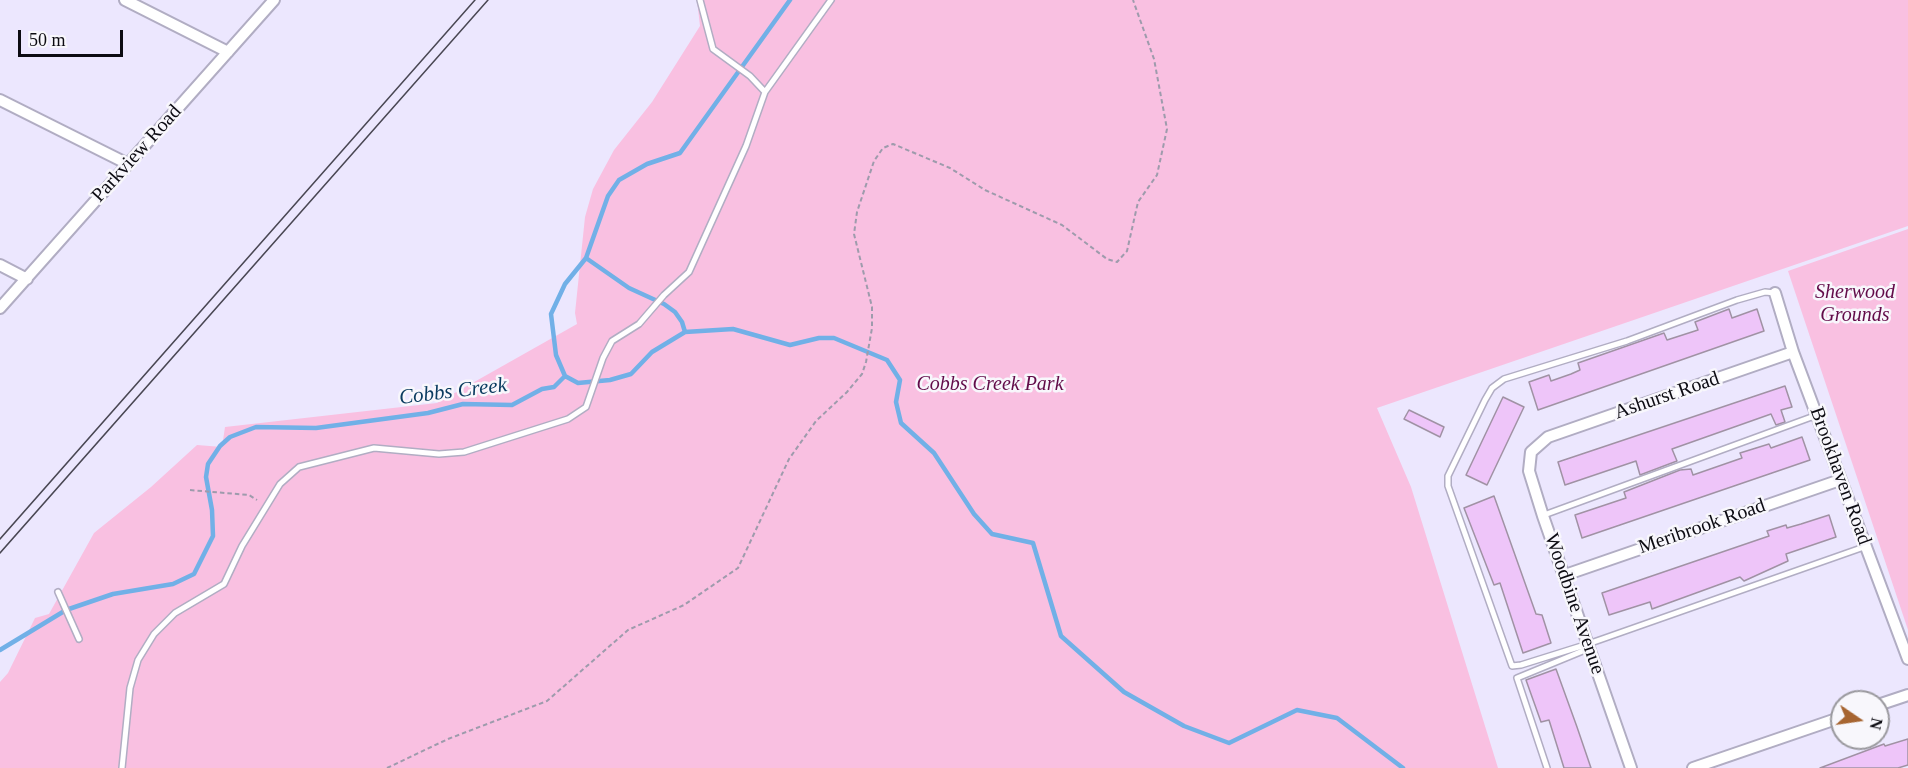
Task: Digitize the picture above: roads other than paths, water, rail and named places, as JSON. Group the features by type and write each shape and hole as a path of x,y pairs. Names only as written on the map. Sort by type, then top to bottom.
{"street":[{"path":"125,0 228,52"},
{"name":"Parkview Road","path":"0,309 274,0"},
{"path":"0,100 128,164"},
{"path":"0,265 27,279"},
{"name":"Brookhaven Road","path":"1775,292 1793,352 1818,414 1864,547 1908,659"},
{"name":"Ashurst Road","path":"1542,442 1548,437 1793,352"},
{"name":"Woodbine Avenue","path":"1542,442 1531,452 1529,471 1631,768"},
{"name":"Meribrook Road","path":"1564,575 1840,480"},
{"path":"1890,701 1908,695"},
{"path":"1693,768 1830,721"}],"lane":[{"path":"700,0 713,50 750,76 765,92"},
{"path":"122,768 130,688 138,660 154,634 175,613 224,584 242,546 280,484 299,467 374,448 439,454 465,452 568,419 586,407 612,341 639,324 664,295 689,272 746,146 765,92 831,0"},
{"path":"1589,646 1512,666 1448,486 1448,476 1485,400 1492,388 1504,379 1627,341 1737,300 1765,292 1775,292"},
{"path":"1543,516 1818,414"},
{"path":"1547,768 1517,678 1589,646 1864,547"},
{"path":"58,592 79,639"}],"waterway":[{"name":"Cobbs Creek","path":"0,650 66,610 113,594 173,584 194,574 213,536 212,510 206,477 208,464 220,446 230,437 256,427 316,428 428,413 463,404 512,405 542,389 554,387 565,376 556,355 551,314 565,284 586,258 608,196 619,180 647,164 680,153 790,0"},
{"path":"586,258 629,288 664,304 675,312 685,332"},
{"path":"565,376 578,383 610,380 631,374 652,352 685,332 733,329 790,345 819,338 834,338 887,360 900,380 896,402 901,423 934,453 974,514 992,534 1033,543 1061,636 1124,692 1184,726 1229,743 1297,710 1337,718 1403,768"}],"tram line":[{"path":"0,539 475,0"},
{"path":"0,553 488,0"}],"park label":[{"name":"Sherwood Grounds","path":"1855,304"},
{"name":"Cobbs Creek Park","path":"990,385"}]}
